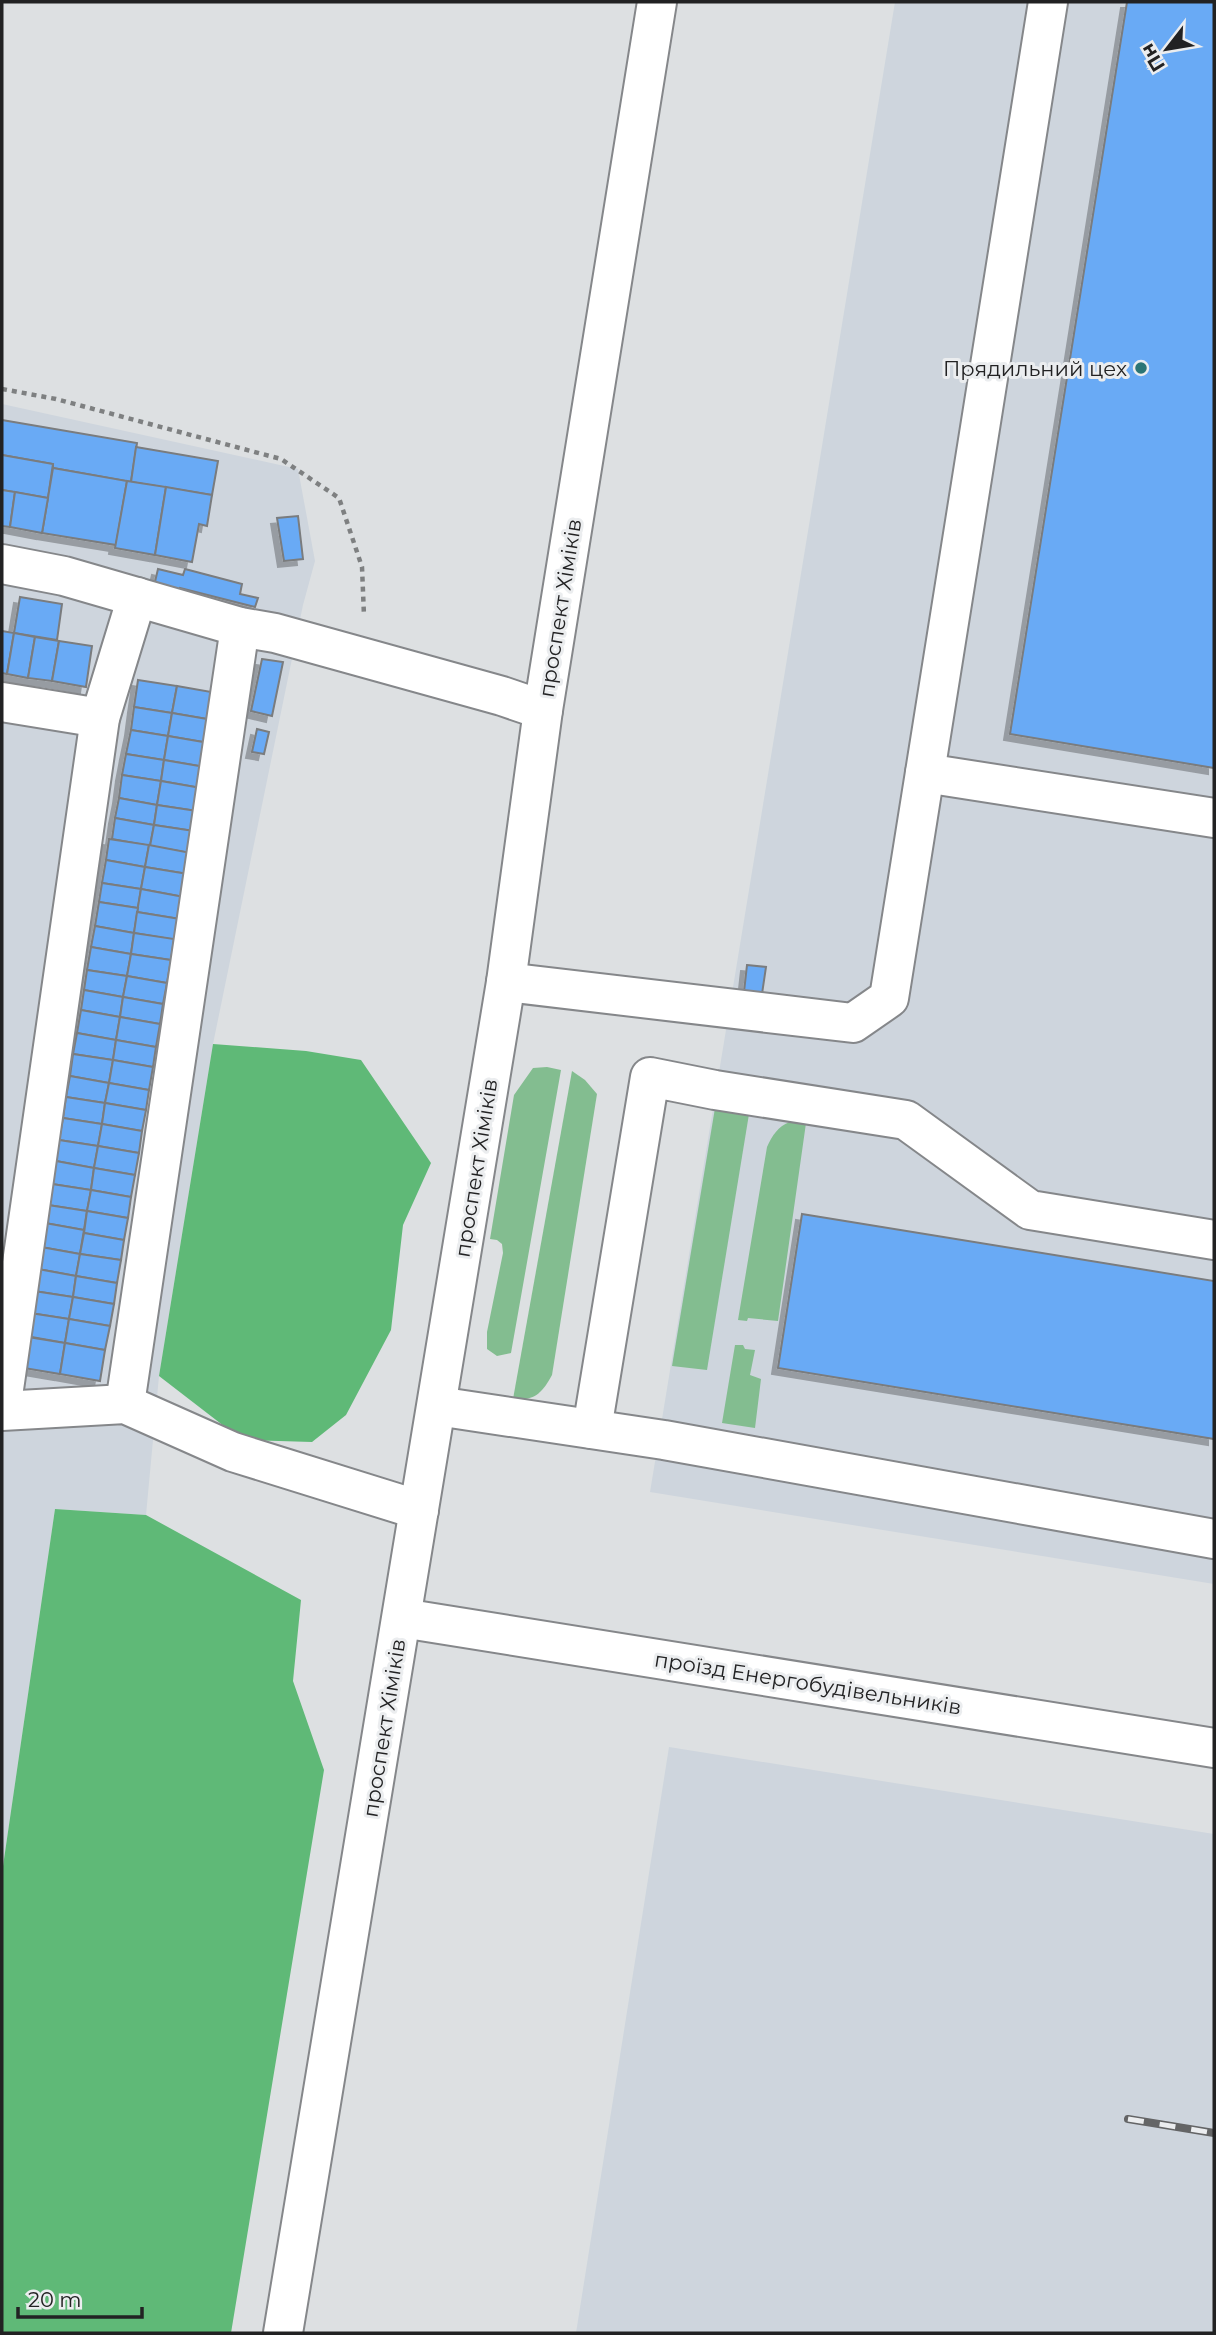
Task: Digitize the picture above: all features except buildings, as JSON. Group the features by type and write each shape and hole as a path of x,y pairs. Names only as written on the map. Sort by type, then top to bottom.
{"main road":[{"name":"проспект Хіміків","path":"284,2333 506,982 543,710 657,2"},
{"path":"506,982 853,1023 889,998 1048,2"},
{"path":"2,564 64,576 502,696 543,710"},
{"path":"2,1403 100,718 137,597"},
{"path":"125,1405 240,626"},
{"path":"2,702 100,718"},
{"path":"925,773 1214,817"},
{"path":"592,1429 650,1077 906,1120 1030,1210 1214,1240"},
{"path":"2,1411 125,1405 233,1452 419,1510"},
{"path":"437,1406 592,1429 1214,1539"},
{"name":"проїзд Енергобудівельників","path":"402,1618 1214,1748"}],"path":[{"path":"2,389 56,399 281,458 339,498 362,567 365,659"}],"shaded area":[{"path":"895,2 1214,2 1214,1584 650,1492"},
{"path":"2,404 298,469 315,561 303,605 213,1044 159,1376 146,1515 55,1509 2,1873"},
{"path":"669,1747 1214,1834 1214,2333 576,2333"}],"green space":[{"path":"213,1044 306,1051 361,1060 431,1163 403,1225 391,1330 346,1415 312,1442 242,1440 159,1376"},
{"path":"533,1068 561,1070 511,1353 497,1356 487,1349 487,1332 503,1253 502,1244 490,1239 514,1095"},
{"path":"572,1071 585,1080 597,1094 552,1375 537,1394 527,1399 513,1399"},
{"path":"715,1108 749,1114 707,1370 672,1366"},
{"path":"790,1122 806,1123 778,1321 748,1318 747,1321 738,1320 767,1147 776,1132"},
{"path":"735,1345 755,1350 750,1375 761,1379 755,1428 722,1423"},
{"path":"55,1509 146,1515 301,1600 293,1681 324,1770 231,2333 2,2333 2,1873"}],"railway":[{"path":"1128,2119 1214,2133"}],"place":[{"name":"Прядильний цех","path":"1141,368"}]}
